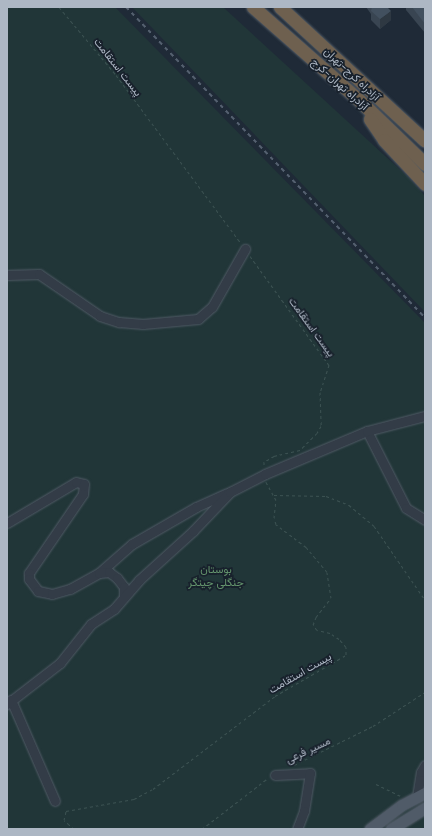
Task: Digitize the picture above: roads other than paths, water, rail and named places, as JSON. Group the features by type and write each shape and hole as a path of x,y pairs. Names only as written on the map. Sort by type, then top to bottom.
{"highway":[{"name":"آزادراه تهران-کرج","path":"253,7 359,100 425,164"},
{"name":"آزادراه کرج-تهران","path":"280,7 425,141"},
{"path":"359,100 384,140 425,184"}],"main road":[{"path":"370,829 417,797"},
{"path":"391,829 425,808"}],"street":[{"path":"7,275 39,274 100,316 119,322 143,324 198,319 212,307 245,249"},
{"path":"7,523 76,482 82,482 85,488 82,494 30,573 29,579 38,591 52,594 70,589 99,573 132,544 196,507 230,492 264,474 367,431 425,416"},
{"path":"367,431 406,508 425,520"},
{"path":"55,801 9,702 60,662 91,624 114,609 124,597 230,492"},
{"path":"99,573 109,572 117,578 124,587 124,597"},
{"path":"417,797 421,772 425,765"},
{"path":"275,775 310,773 304,811 297,829"}],"railway":[{"path":"126,7 425,318"}],"park label":[{"name":"بوستان جنگلی چیتگر","path":"216,576"}]}
